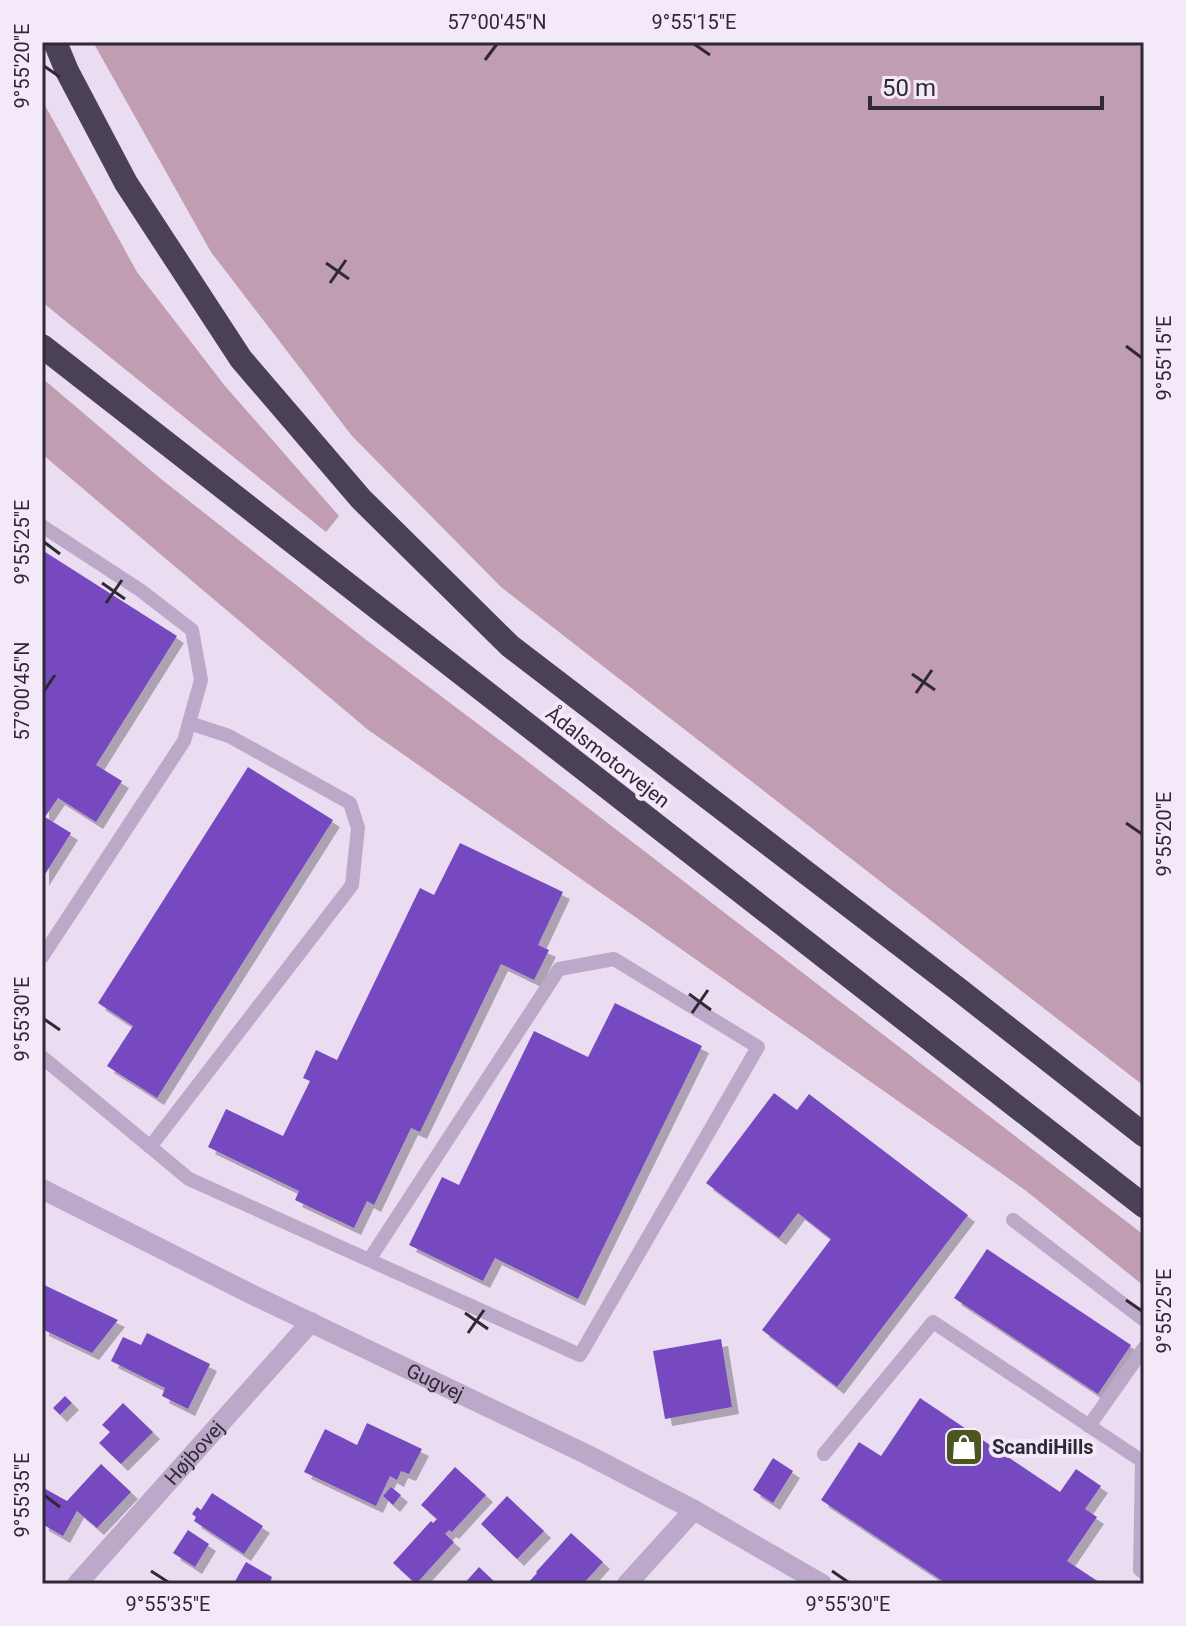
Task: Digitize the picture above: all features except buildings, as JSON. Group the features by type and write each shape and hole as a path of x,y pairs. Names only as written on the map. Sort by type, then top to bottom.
{"highway":[{"name":"Ådalsmotorvejen","path":"55,42 126,183 241,359 361,499 510,646 1144,1135"},
{"name":"Ådalsmotorvejen","path":"42,346 1144,1206"}],"street":[{"name":"Gugvej","path":"42,1189 586,1454 694,1510 822,1584"},
{"name":"Højbovej","path":"77,1584 311,1322"},
{"path":"627,1584 694,1510"}],"lane":[{"path":"42,526 140,590 192,630 201,680 184,741 42,957"},
{"path":"150,1147 352,885 358,828 350,803 229,736 189,723"},
{"path":"42,1057 189,1179 580,1355 758,1047 614,959 559,969 369,1260"},
{"path":"1013,1220 1144,1320"},
{"path":"824,1454 933,1322 1142,1461 1140,1570 1144,1573"},
{"path":"1089,1426 1144,1348"}],"shaded area":[{"path":"93,42 1144,42 1144,1086 501,587 352,436 211,252"},
{"path":"42,100 137,272 225,386 339,516 326,532 42,302"},
{"path":"42,378 161,479 365,639 1144,1235 1144,1286 1025,1190 367,729 42,454"}],"place":[{"name":"ScandiHills","path":"964,1447"}]}
